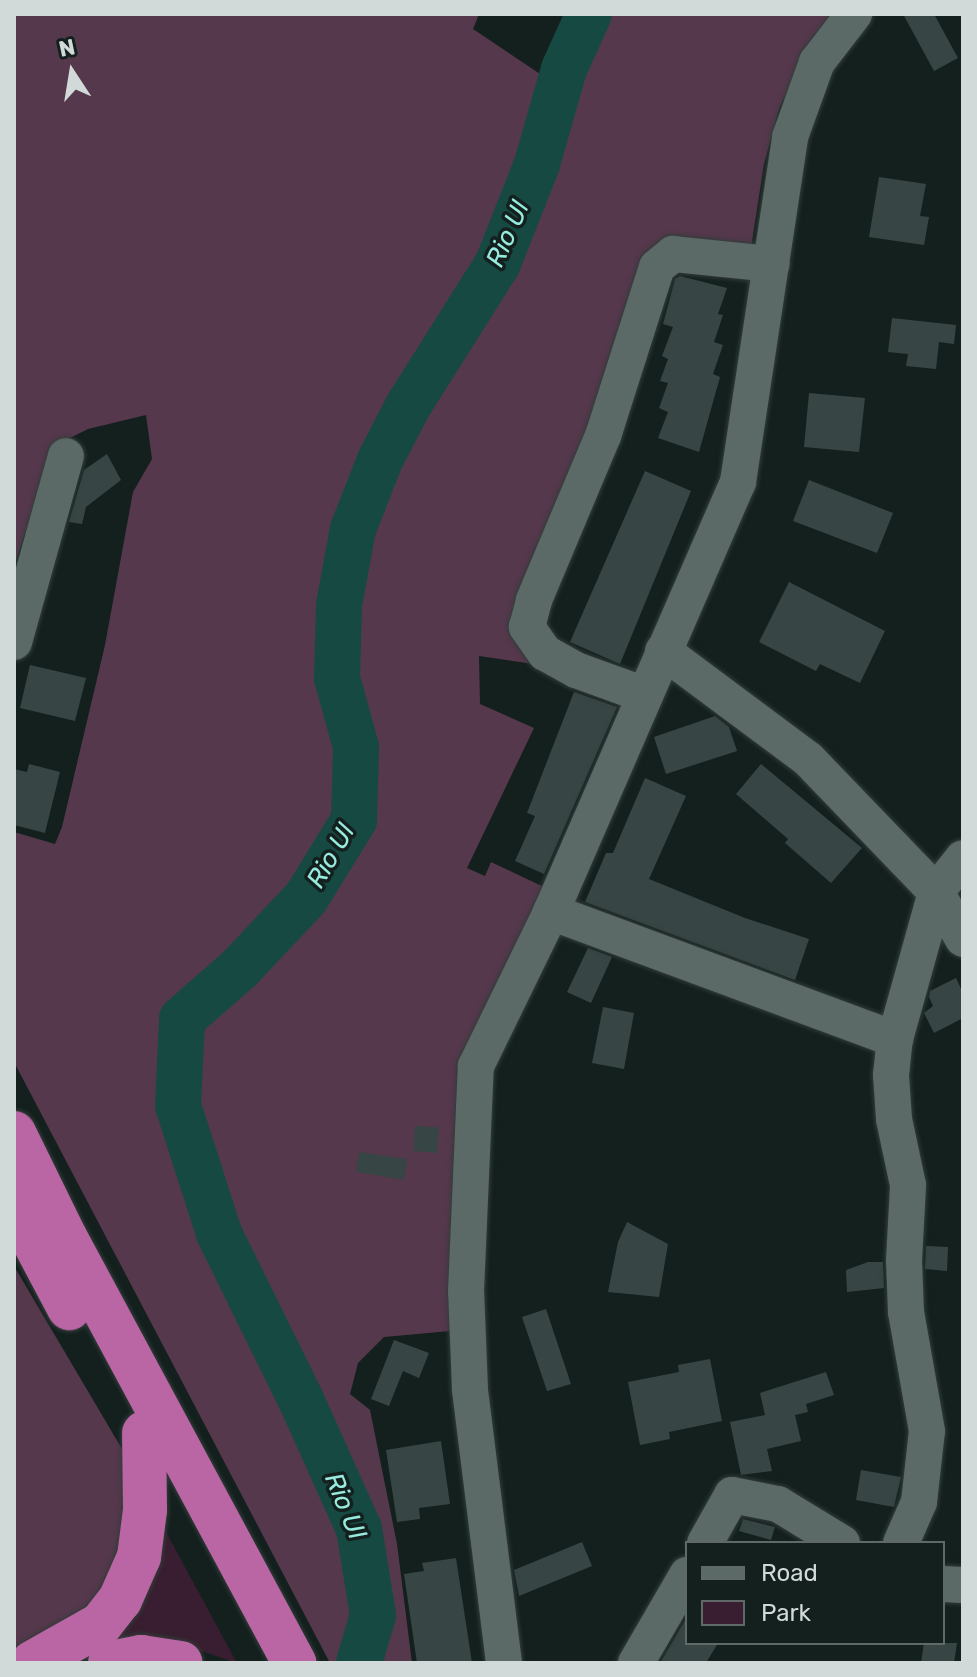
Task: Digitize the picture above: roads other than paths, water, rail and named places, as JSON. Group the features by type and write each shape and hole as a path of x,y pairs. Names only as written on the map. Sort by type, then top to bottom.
{"highway":[{"path":"14,1133 65,1237 294,1663"},
{"path":"14,1204 73,1316 144,1433 271,1663"},
{"path":"32,1663 101,1624 120,1600 139,1557 145,1510 144,1433"},
{"path":"110,1663 141,1657 181,1663"}],"street":[{"path":"504,1663 470,1389 466,1291 476,1066 551,912 738,482 790,137 817,62 854,14"},
{"path":"645,695 576,670 545,653 527,627 534,600 603,436 657,267 673,254 771,264"},
{"path":"14,642 66,456"},
{"path":"663,651 808,759 936,892 962,934"},
{"path":"902,1541 919,1502 927,1431 906,1312 904,1260 908,1185 894,1119 891,1075 895,1039 936,892 963,858"},
{"path":"551,912 895,1039"},
{"path":"706,1541 732,1495 778,1504 839,1541"},
{"path":"636,1663 685,1578"}],"waterway":[{"name":"Rio Ul","path":"359,1663 373,1615 359,1529 301,1400 219,1233 178,1105 182,1019 240,968 306,898 354,820 356,747 337,678 339,605 353,529 380,460 408,406 498,263 537,164 564,69 589,14"}]}
